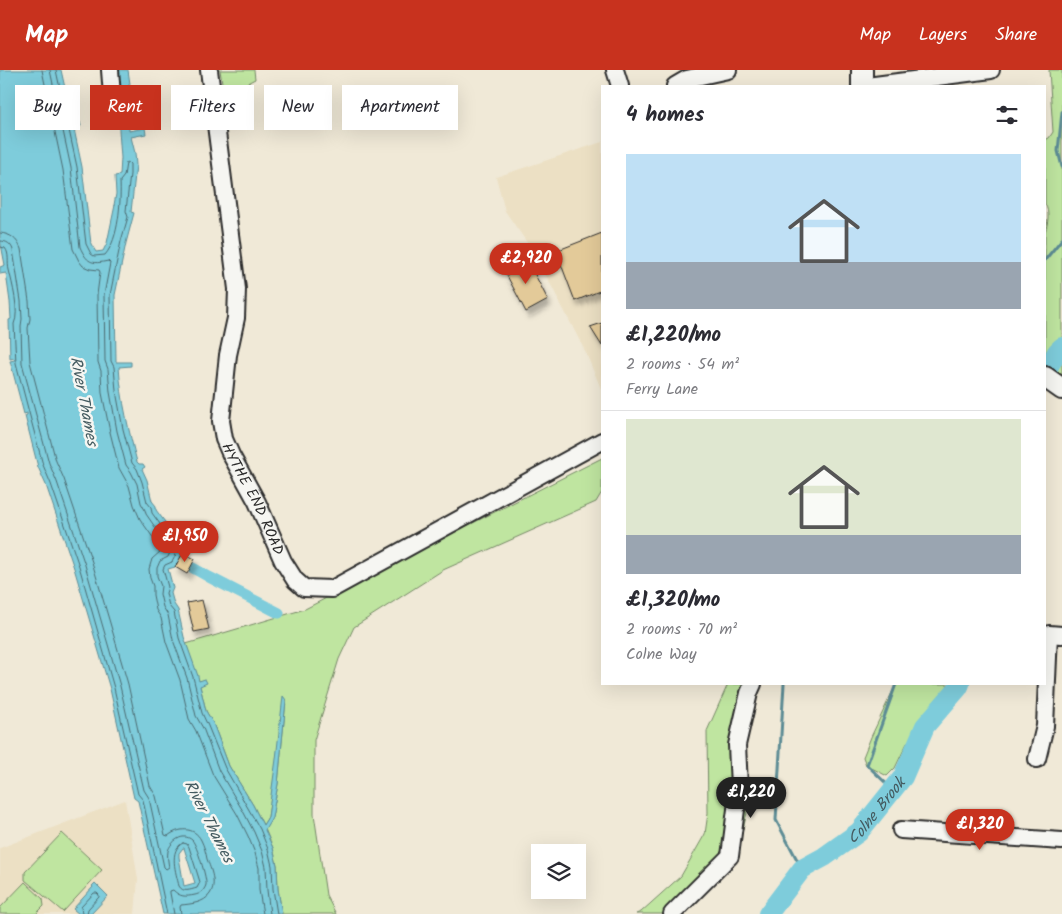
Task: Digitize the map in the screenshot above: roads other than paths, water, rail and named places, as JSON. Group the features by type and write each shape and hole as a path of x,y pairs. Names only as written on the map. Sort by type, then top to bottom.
{"main road":[{"path":"862,70 862,85"}],"street":[{"path":"110,70 111,85"},
{"name":"HYTHE END ROAD","path":"209,70 236,289 236,318 228,355 221,420 224,438 231,455 257,502 283,561 295,580 304,588 332,589 601,442"},
{"path":"615,70 620,85"},
{"path":"874,85 991,70"},
{"path":"677,85 687,79 734,72"},
{"path":"1036,759 1045,726 1049,634 1062,635"},
{"path":"672,914 730,856 739,786 737,745 753,685"},
{"path":"901,830 1062,841"}],"water":[{"name":"River Thames","path":"0,70 61,70 64,85 15,85 15,130 74,130 82,167 91,244 96,252 103,251 107,243 115,205 115,176 120,175 121,158 119,130 145,130 146,134 131,137 136,165 131,212 134,213 115,295 116,362 131,362 131,366 119,367 123,403 137,462 145,467 142,469 152,501 156,506 156,510 183,546 182,555 175,567 168,569 173,588 171,593 178,610 184,637 199,681 205,679 207,683 200,686 206,711 213,723 229,766 263,825 268,817 283,696 286,700 278,784 272,818 265,830 273,848 277,865 282,914 163,914 138,801 134,798 110,689 74,568 38,467 25,416 27,413 24,414 10,361 15,360 14,358 10,359 10,302 6,273 0,274 0,267 5,265 0,239","holes":["183,848 195,883 184,886 179,857 179,853"]},
{"path":"114,70 128,70 129,84 115,85"},
{"path":"95,883 108,896 91,914 79,914 73,909"}],"waterway":[{"path":"1062,112 1058,151 1062,167"},
{"path":"1046,259 1062,239"},
{"name":"Colne Brook","path":"1046,371 1062,347"},
{"path":"193,568 279,613"},
{"path":"784,685 776,820 802,869"},
{"path":"892,789 867,765 896,685"},
{"name":"Colne Brook","path":"768,914 802,869 824,857 859,832 903,777 925,726 960,685"}]}
